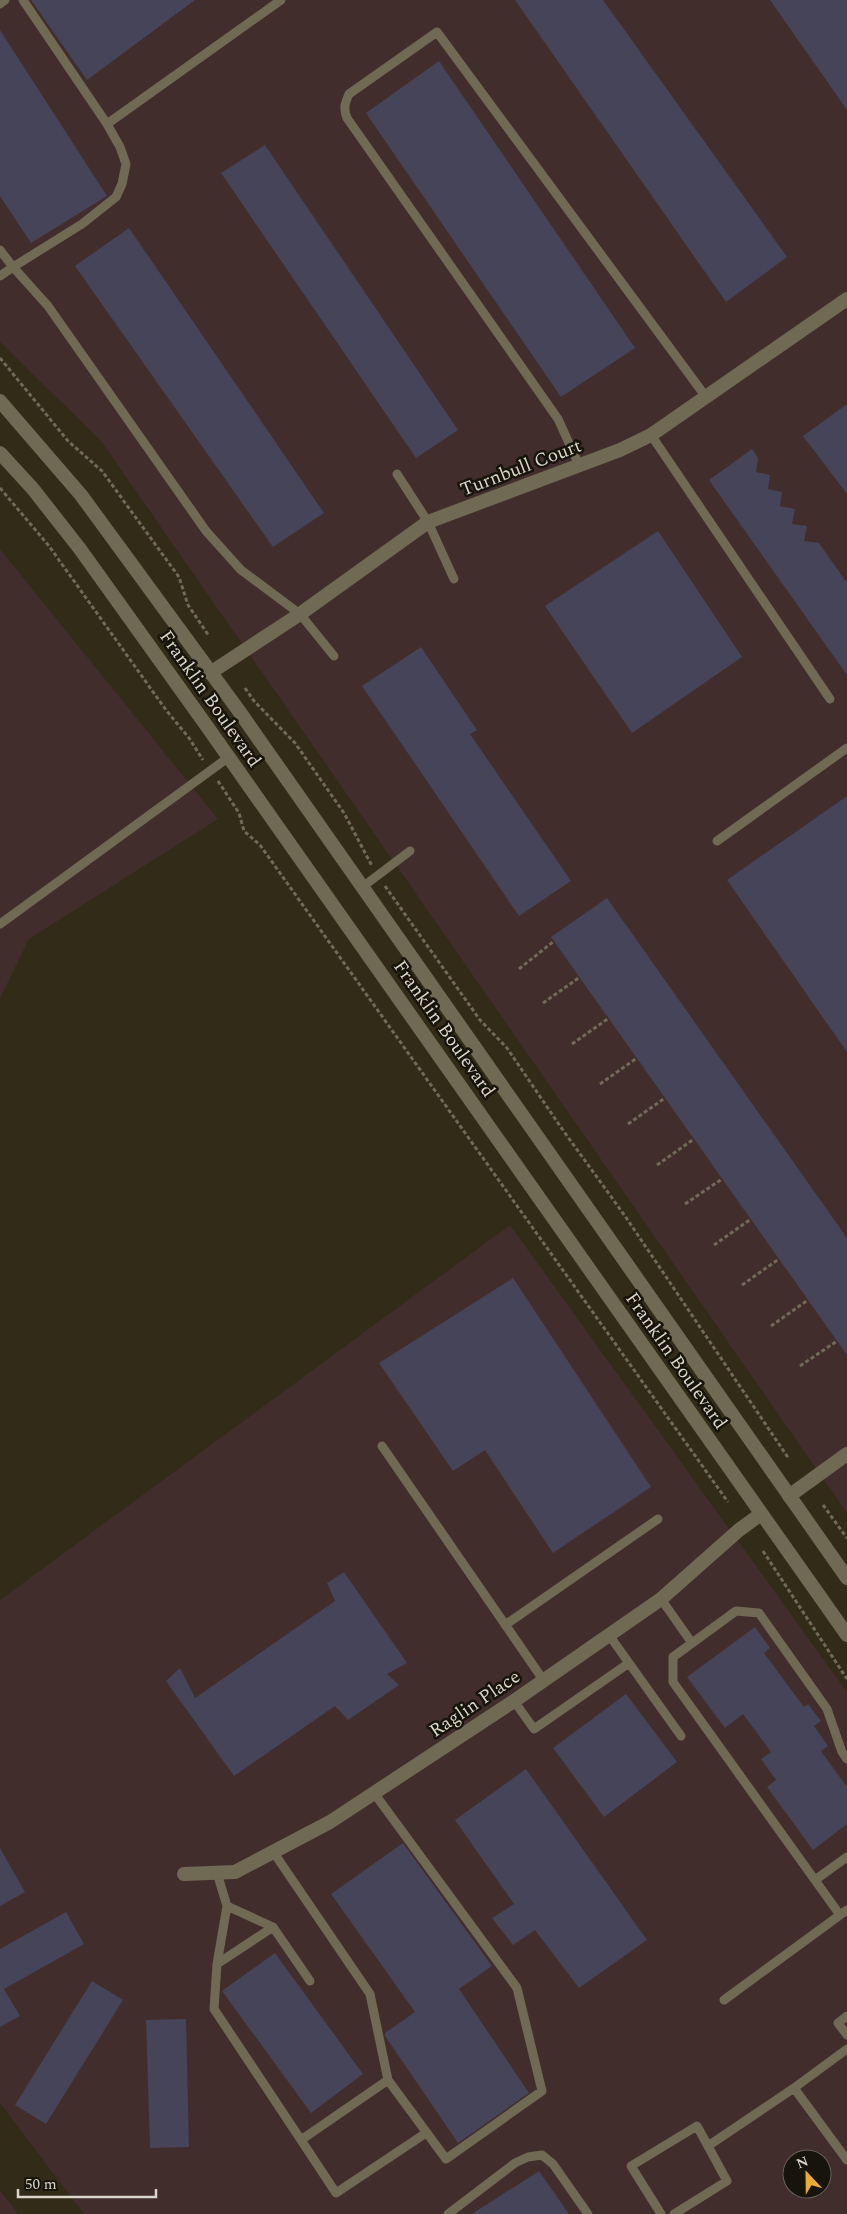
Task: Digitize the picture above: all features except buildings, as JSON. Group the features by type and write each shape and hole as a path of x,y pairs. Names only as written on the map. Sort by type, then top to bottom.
{"main road":[{"name":"Turnbull Court","path":"210,673 300,614 428,522 579,465 650,435 846,301"},
{"name":"Franklin Boulevard","path":"0,401 81,495 239,711 361,888 847,1578"},
{"name":"Franklin Boulevard","path":"0,452 33,489 80,549 229,757 847,1635"},
{"path":"789,1496 847,1454"},
{"name":"Raglin Place","path":"184,1874 235,1872 330,1822 514,1702 661,1599 739,1530 761,1514"}],"lane":[{"path":"0,4 5,0"},
{"path":"0,276 82,224 116,196 122,184 126,164 120,146 108,124 23,0"},
{"path":"108,124 281,0"},
{"path":"579,465 558,419 347,118 345,103 349,94 437,32 706,397"},
{"path":"0,250 48,306 206,531 241,570 300,614 334,656"},
{"path":"650,435 830,699"},
{"path":"397,474 428,522 454,579"},
{"path":"717,841 847,748"},
{"path":"0,924 229,757"},
{"path":"361,888 410,851"},
{"path":"382,1446 544,1681"},
{"path":"505,1625 658,1519"},
{"path":"661,1599 692,1643"},
{"path":"724,2000 844,1913 815,1880 673,1682 673,1657 736,1611 759,1613 827,1709 842,1752 847,1760"},
{"path":"609,1635 681,1736"},
{"path":"514,1702 534,1729 629,1663"},
{"path":"274,1853 370,1994 388,2080 446,2159 542,2091 517,1988 374,1793"},
{"path":"815,1880 847,1857"},
{"path":"217,1873 227,1906 217,1964 214,2009 336,2193 426,2133"},
{"path":"227,1906 273,1926 310,1981"},
{"path":"217,1964 273,1926"},
{"path":"847,2016 838,2023 847,2035"},
{"path":"708,2146 794,2088 847,2049"},
{"path":"301,2140 388,2080"},
{"path":"794,2088 847,2160"},
{"path":"660,2214 632,2166 697,2126 727,2180 674,2214"},
{"path":"448,2214 515,2163 528,2157 542,2156 553,2164 588,2214"}],"path":[{"path":"0,358 68,441 102,472 179,577 188,605 209,636"},
{"path":"0,488 49,546 166,710 189,738 239,813 244,831 260,844 728,1502"},
{"path":"245,688 254,701 295,743 344,813 362,850 378,876 480,1020 508,1048 560,1126 625,1216 789,1459"},
{"path":"519,969 554,941"},
{"path":"543,1003 580,977"},
{"path":"572,1044 609,1018"},
{"path":"600,1084 637,1058"},
{"path":"628,1124 665,1098"},
{"path":"657,1164 694,1139"},
{"path":"685,1204 722,1179"},
{"path":"714,1245 751,1219"},
{"path":"742,1285 779,1259"},
{"path":"771,1326 808,1300"},
{"path":"800,1366 837,1340"},
{"path":"823,1505 847,1538"},
{"path":"763,1551 847,1679"}],"shaded area":[{"path":"0,0 847,0 847,1513 101,441 0,342"},
{"path":"0,549 218,819 29,939 0,998"},
{"path":"510,1225 847,1692 847,2214 84,2214 0,2103 0,1600"},
{"path":"0,2190 18,2214 0,2214"}]}
